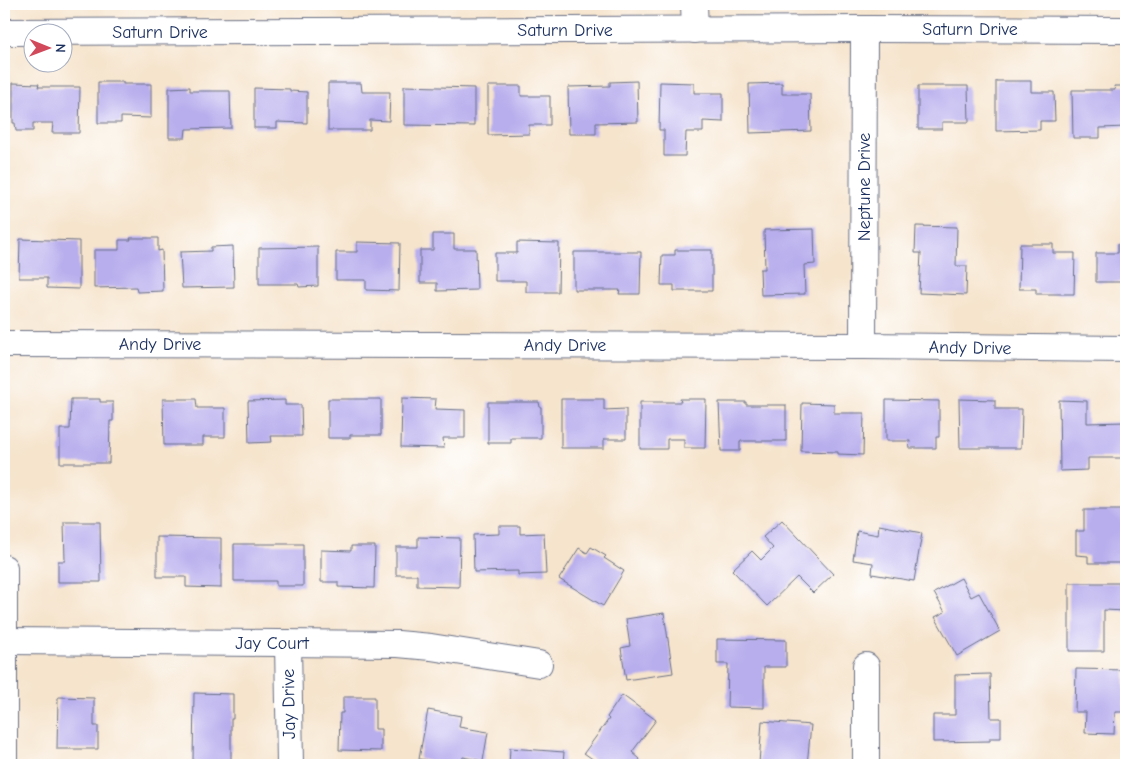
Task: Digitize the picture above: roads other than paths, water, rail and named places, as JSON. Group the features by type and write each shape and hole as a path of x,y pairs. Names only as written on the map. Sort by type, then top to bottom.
{"street":[{"path":"694,4 694,30"},
{"name":"Neptune Drive","path":"863,346 864,29"},
{"name":"Saturn Drive","path":"4,32 1126,30"},
{"name":"Andy Drive","path":"4,344 863,346 1126,350"},
{"path":"4,568 4,765"},
{"name":"Jay Court","path":"4,641 398,644 420,645 539,664"},
{"name":"Jay Drive","path":"288,643 290,765"},
{"path":"866,666 866,765"}]}
